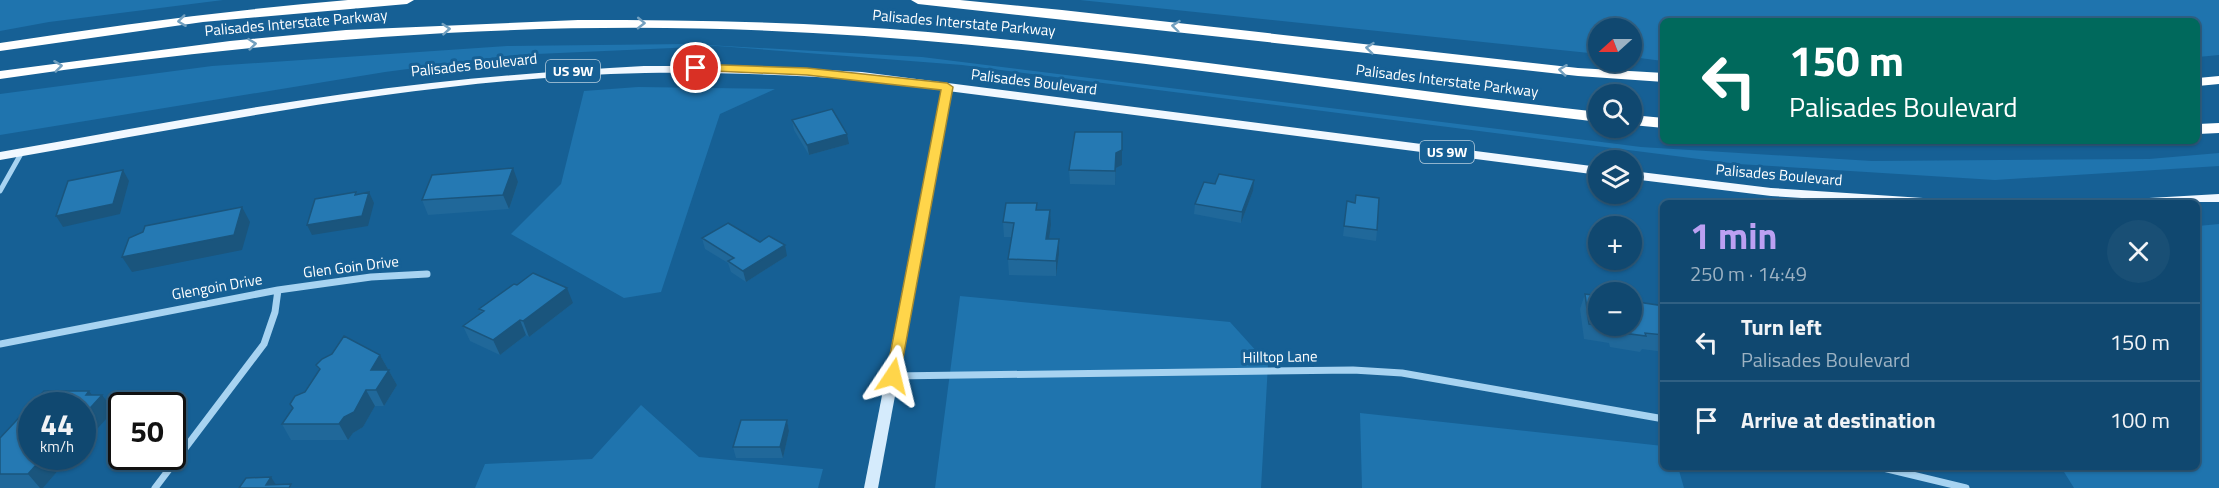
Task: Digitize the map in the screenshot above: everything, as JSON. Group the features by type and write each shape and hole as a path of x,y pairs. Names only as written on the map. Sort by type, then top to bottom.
{"highway":[{"name":"Palisades Interstate Parkway","path":"0,47 195,19 407,0"},
{"name":"Palisades Interstate Parkway","path":"918,0 1578,72 1660,78"},
{"name":"Palisades Interstate Parkway","path":"0,75 203,49 321,38 494,26 633,23 770,27 924,36 1588,116"},
{"path":"2200,82 2219,80"},
{"path":"1642,121 1660,123"},
{"path":"2200,129 2219,128"}],"main road":[{"name":"Palisades Boulevard","path":"0,156 390,91 572,72 668,68 760,69 834,74 1588,170"},
{"path":"871,488 947,87"},
{"name":"Palisades Boulevard","path":"1642,177 1771,192 1893,200"},
{"path":"2184,200 2219,198"}],"street":[{"path":"0,191 22,152"},
{"name":"Glen Goin Drive","path":"278,290 393,273 427,274"},
{"name":"Glengoin Drive","path":"0,344 278,290 275,312 264,344 155,488"},
{"name":"Hilltop Lane","path":"893,376 1353,370 1402,373 1660,418"},
{"path":"1892,470 1966,488"}],"shaded area":[{"path":"0,0 223,0 49,22 0,31"},
{"path":"1080,0 2219,0 2219,55 2200,57 2200,18 1660,18 1660,61 1642,58 1642,18 1588,18 1588,53"},
{"path":"689,44 922,57 1641,147 1872,161 2149,159 2219,153 2219,166 1995,180 1738,164 962,65 718,46 514,55 385,72 0,135 0,94 212,66 507,46"},
{"path":"638,87 775,89 720,114 661,292 624,298 511,234 561,184 584,91"},
{"path":"2219,224 2219,488 2074,488 2063,470 2200,470 2200,226"},
{"path":"960,296 1230,322 1268,364 1261,488 935,488"},
{"path":"641,405 699,457 823,469 818,488 475,488 485,464 592,459"},
{"path":"1360,413 1660,446 1660,470 1679,470 1684,488 1362,488"}],"building":[{"path":"832,109 847,134 807,145 792,120"},
{"path":"1075,132 1122,132 1122,150 1116,153 1115,171 1069,170"},
{"path":"513,168 503,195 422,200 432,175"},
{"path":"123,170 113,204 56,216 68,181"},
{"path":"1219,174 1254,180 1242,212 1195,204 1204,182 1215,184"},
{"path":"356,192 355,195 369,192 362,216 307,225 315,199"},
{"path":"1356,195 1379,198 1377,230 1344,226 1347,201 1355,203"},
{"path":"1006,203 1037,203 1036,210 1050,210 1046,239 1059,239 1056,261 1008,259 1014,223 1003,222"},
{"path":"242,207 234,235 122,257 129,238 143,232 145,226"},
{"path":"728,223 760,242 769,236 785,245 743,271 728,261 734,258 702,238"},
{"path":"533,273 567,288 493,340 463,326 484,311 479,309"},
{"path":"1585,294 1588,294 1588,316"},
{"path":"1642,303 1660,305 1660,335 1645,333 1646,336 1642,335"},
{"path":"344,336 380,355 371,370 389,370 376,390 366,390 354,412 344,417 339,424 282,424 293,408 290,404 295,396 305,392 320,369 316,365 332,354"},
{"path":"44,391 89,391 88,392"},
{"path":"18,419 18,470 32,470 28,474 0,474 0,438"},
{"path":"741,420 787,420 780,447 733,447"},
{"path":"271,477 266,485 291,484 289,488 239,488 246,478"}],"route":[{"path":"696,68 861,76 947,87 893,376"}]}
